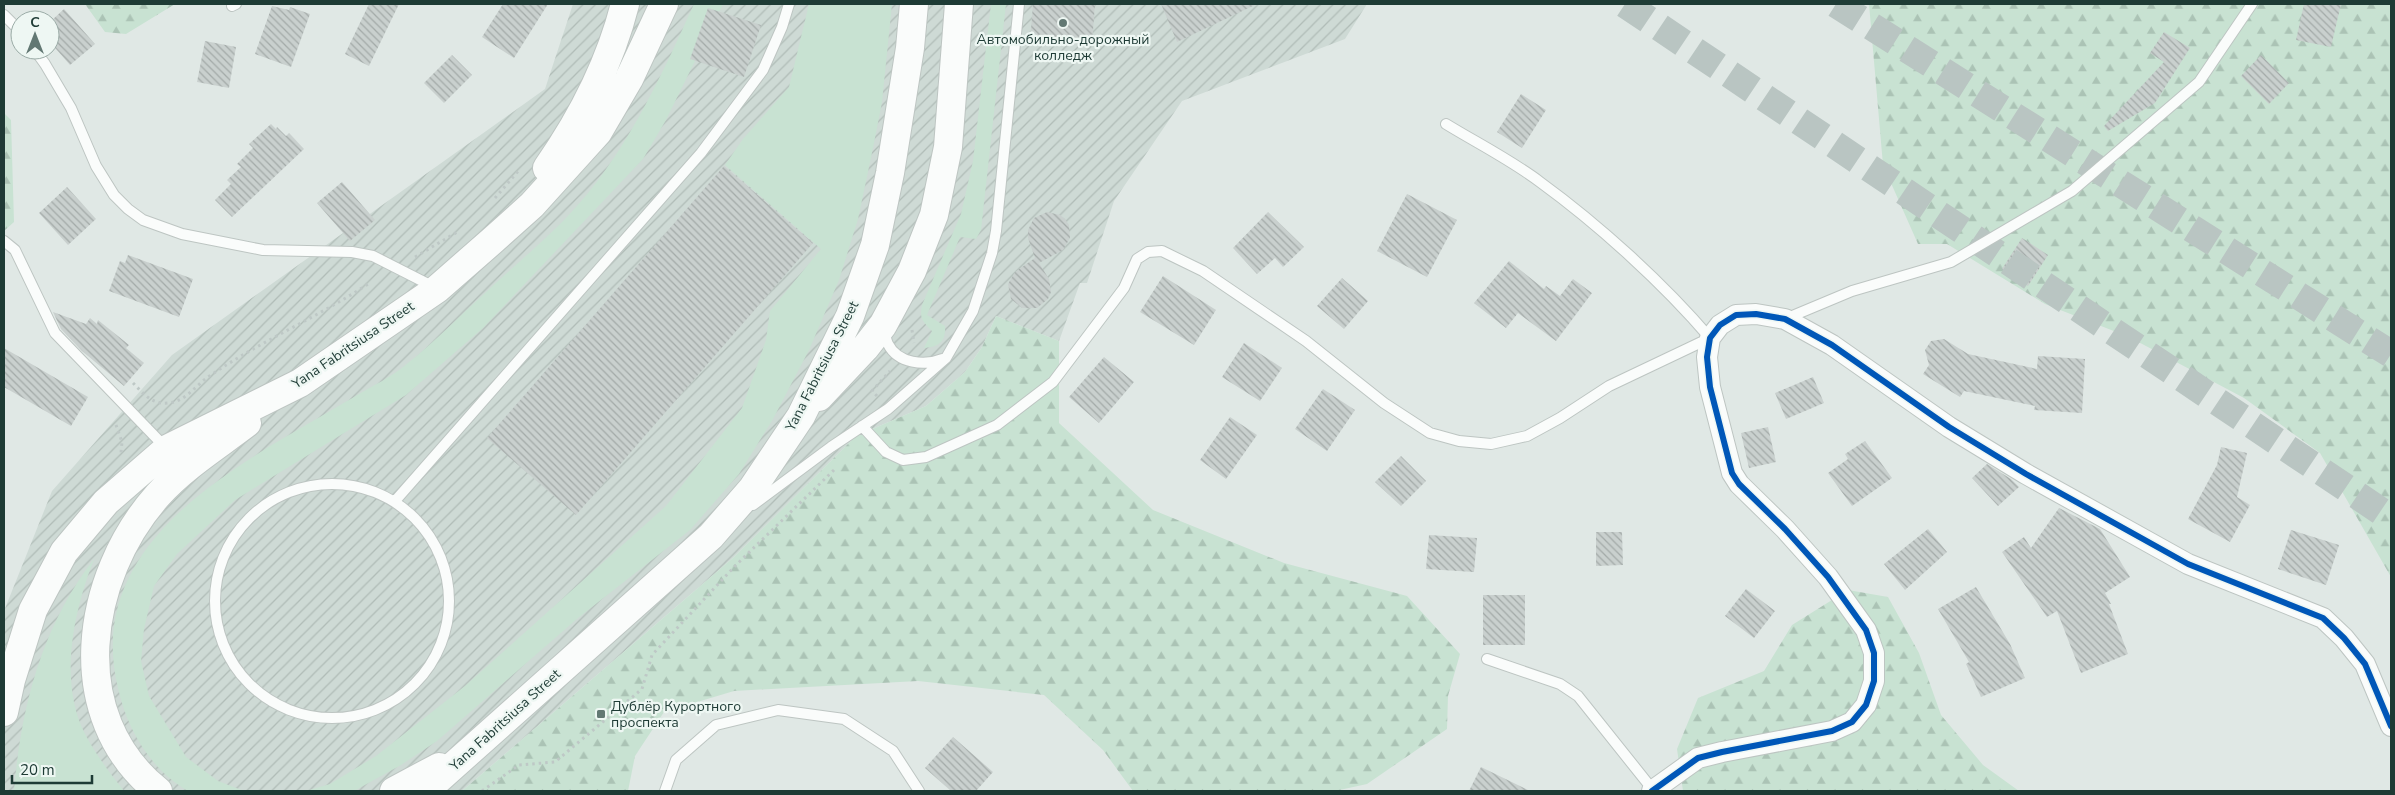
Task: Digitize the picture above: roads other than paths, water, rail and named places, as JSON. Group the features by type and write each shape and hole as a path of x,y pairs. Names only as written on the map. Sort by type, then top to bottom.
{"main road":[{"path":"493,240 575,127 618,29 625,4"},
{"name":"Yana Fabritsiusa Street","path":"4,712 7,677 33,610 64,552 106,502 167,449 300,383 437,289 493,240 532,205 598,132 629,79 664,4"},
{"name":"Yana Fabritsiusa Street","path":"425,791 711,536 752,489 801,416 850,316 875,245 890,173 910,48 914,4"},
{"path":"801,416 865,348 883,325 912,271 934,216 948,147 959,4"},
{"path":"158,791 147,782 126,757 111,730 100,704 94,673 94,640 102,602 115,564 134,527 158,495 188,468 300,383"},
{"path":"394,791 476,747"}],"street":[{"path":"1653,790 1698,758 1832,731 1852,722 1866,705 1874,681 1874,653 1866,630 1828,577 1786,529 1739,484 1732,473 1710,387 1707,357 1710,338 1720,325 1736,315 1756,314 1785,319 1832,345 1949,427 2026,474 2188,564 2323,618 2344,638 2365,664 2391,726"}],"lane":[{"path":"395,501 701,153 763,70 782,27 789,4"},
{"path":"711,536 888,409 946,358 973,310 992,253 1019,4"},
{"path":"1785,319 1852,291 1951,262 2072,191 2199,82 2252,4"},
{"path":"42,60 71,108 96,166 114,195 143,220 182,234 263,250 352,252 372,256 437,289"},
{"path":"862,426 886,452 903,460 926,457 997,426 1053,382 1124,288 1137,259 1148,252 1162,251 1203,271 1306,341 1384,403 1430,433 1459,441 1491,444 1527,436 1560,418 1609,386 1710,338 1680,303 1583,216 1539,180 1446,124"},
{"path":"4,241 15,250 55,333 167,449"},
{"path":"883,325 888,345 897,354 915,363 932,363 946,358"},
{"path":"328,483 352,485 374,490 395,501 413,515 428,532 440,552 447,574 450,597 448,620 442,643 432,663 418,682 400,696 381,708 359,716 336,718 312,717 290,711 269,700 251,686 236,669 224,649 217,627 214,604 216,582 222,559 232,538 246,520 264,505 284,494 305,486 328,483"},
{"path":"1487,659 1560,684 1578,696 1653,790"},
{"path":"665,791 676,760 716,725 778,710 844,719 893,751 919,791"}],"tunnel":[{"path":"1625,4 2391,518"},
{"path":"1836,4 2391,354"}],"place":[{"name":"Автомобильно-дорожный колледж","path":"1063,23"},
{"name":"Дублёр Курортного проспекта","path":"601,714"}]}
